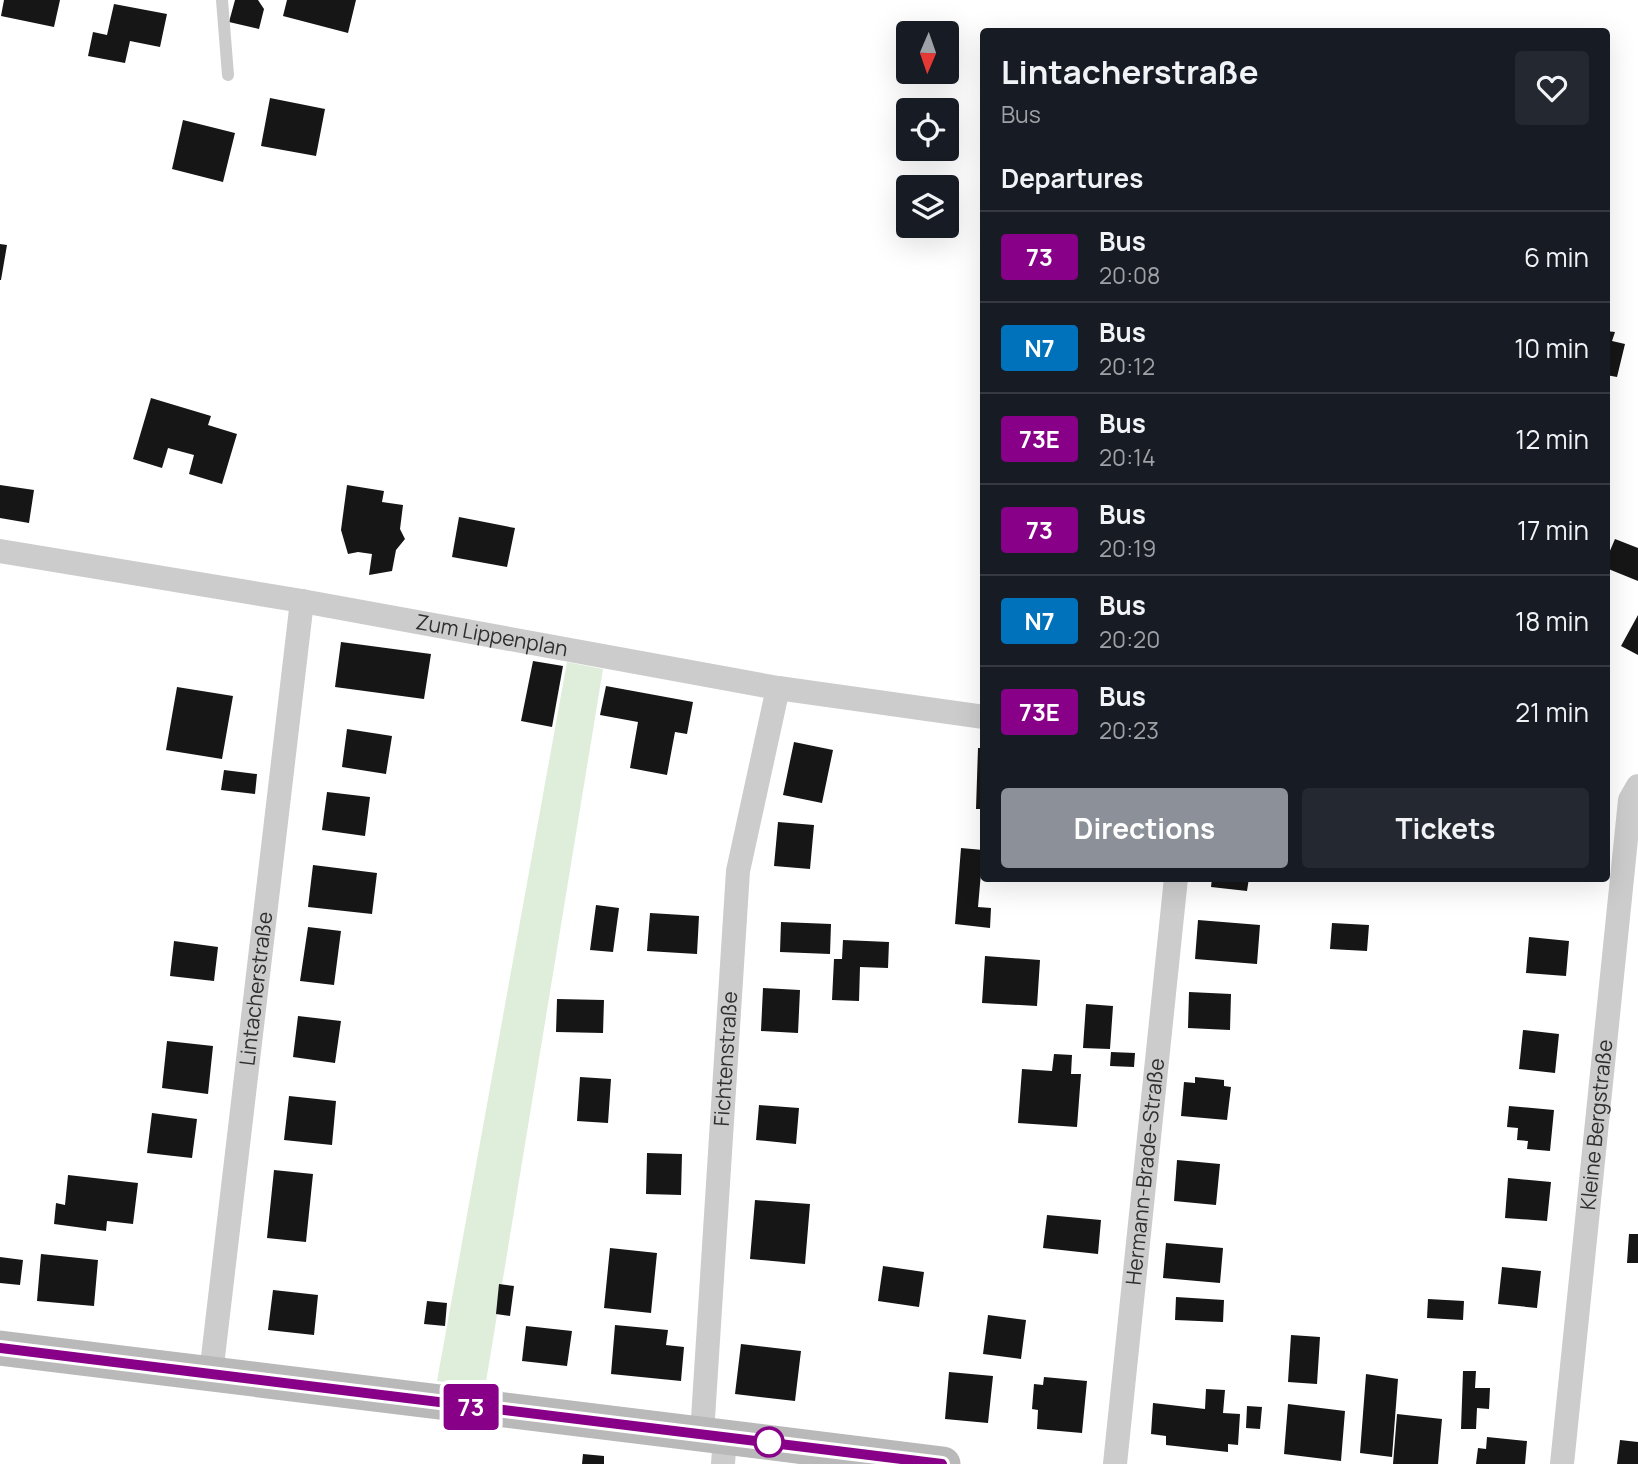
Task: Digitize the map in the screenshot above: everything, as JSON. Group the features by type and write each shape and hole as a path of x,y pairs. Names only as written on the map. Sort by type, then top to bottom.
{"street":[{"name":"Zum Lippenplan","path":"0,551 302,601 778,688 980,716"},
{"name":"Lintacherstraße","path":"211,1374 302,601"},
{"name":"Fichtenstraße","path":"717,1445 738,871 778,688"},
{"name":"Kleine Bergstraße","path":"1562,1464 1630,800 1638,786"},
{"name":"Hermann-Brade-Straße","path":"1115,1464 1176,882"},
{"path":"0,1348 211,1374 717,1445 943,1464"}],"lane":[{"path":"222,0 228,75"}],"green space":[{"path":"567,662 603,669 485,1388 437,1381"}],"building":[{"path":"4,0 60,0 54,27 1,16"},
{"path":"235,0 258,0 264,9 259,29 229,22"},
{"path":"287,0 356,0 348,33 283,16"},
{"path":"114,4 167,14 160,47 130,41 125,63 88,56 93,32 107,35"},
{"path":"270,98 325,109 316,156 261,146"},
{"path":"183,120 235,133 223,182 172,169"},
{"path":"0,244 7,245 1,280 0,280"},
{"path":"1610,331 1615,332 1612,341 1625,344 1617,377 1610,376"},
{"path":"151,398 211,416 208,425 237,434 222,484 189,474 194,455 168,448 162,468 133,459"},
{"path":"0,485 34,490 29,523 0,518"},
{"path":"347,485 384,491 382,502 403,505 400,529 405,539 396,550 392,571 369,575 372,554 348,554 341,530"},
{"path":"459,517 515,528 507,567 452,557"},
{"path":"1615,539 1638,548 1638,581 1610,570 1610,551"},
{"path":"1638,615 1638,655 1621,646"},
{"path":"341,642 431,654 424,699 335,687"},
{"path":"533,661 563,666 552,727 521,721"},
{"path":"606,686 693,702 687,734 675,732 667,775 630,768 638,722 600,715"},
{"path":"177,687 233,696 222,759 166,750"},
{"path":"347,729 392,736 386,774 342,767"},
{"path":"794,742 833,750 822,803 783,795"},
{"path":"978,748 980,748 980,809 976,809"},
{"path":"224,770 257,774 255,794 221,790"},
{"path":"327,792 370,797 365,836 322,830"},
{"path":"778,822 814,825 810,869 774,866"},
{"path":"961,848 980,850 978,907 991,908 990,928 955,924"},
{"path":"313,865 377,873 372,914 308,907"},
{"path":"1212,882 1248,882 1247,891 1211,887"},
{"path":"596,905 619,908 613,952 590,950"},
{"path":"650,913 699,916 697,954 647,951"},
{"path":"1198,920 1260,925 1257,964 1195,959"},
{"path":"781,922 831,924 830,954 780,952"},
{"path":"1332,923 1369,925 1367,951 1330,949"},
{"path":"308,927 341,931 334,985 300,981"},
{"path":"1529,937 1569,941 1566,976 1526,973"},
{"path":"843,940 889,942 888,968 860,967 859,1001 832,1000 834,959 842,959"},
{"path":"174,941 218,947 214,981 170,976"},
{"path":"985,956 1040,960 1037,1006 982,1003"},
{"path":"763,988 800,990 798,1033 761,1031"},
{"path":"1189,992 1231,994 1230,1030 1188,1028"},
{"path":"557,999 604,1000 603,1033 556,1032"},
{"path":"1086,1004 1113,1006 1110,1049 1083,1048"},
{"path":"298,1016 341,1021 335,1063 293,1057"},
{"path":"1523,1030 1559,1034 1555,1073 1519,1069"},
{"path":"167,1041 213,1046 208,1094 162,1088"},
{"path":"1111,1052 1135,1053 1134,1067 1110,1066"},
{"path":"1054,1054 1072,1055 1071,1074 1081,1074 1077,1127 1018,1123 1022,1069 1052,1071"},
{"path":"580,1077 611,1079 608,1123 577,1121"},
{"path":"1195,1077 1224,1080 1224,1086 1231,1087 1227,1120 1181,1116 1184,1082 1195,1083"},
{"path":"289,1096 336,1101 332,1145 284,1140"},
{"path":"759,1105 799,1108 796,1144 756,1140"},
{"path":"1509,1106 1554,1110 1550,1151 1527,1149 1528,1141 1517,1140 1518,1128 1507,1127"},
{"path":"152,1113 197,1119 192,1158 147,1153"},
{"path":"647,1153 682,1154 681,1195 646,1194"},
{"path":"1177,1160 1220,1164 1216,1205 1174,1201"},
{"path":"274,1170 313,1174 306,1242 267,1238"},
{"path":"68,1175 138,1183 133,1224 107,1221 106,1231 54,1224 56,1203 65,1205"},
{"path":"1508,1178 1551,1182 1547,1221 1505,1218"},
{"path":"755,1200 810,1204 805,1264 750,1259"},
{"path":"1047,1215 1101,1220 1098,1254 1043,1248"},
{"path":"1629,1234 1638,1234 1638,1263 1627,1263"},
{"path":"1166,1243 1223,1248 1220,1283 1163,1278"},
{"path":"610,1248 657,1253 651,1313 604,1308"},
{"path":"41,1254 98,1260 94,1306 37,1301"},
{"path":"0,1257 23,1260 20,1285 0,1283"},
{"path":"883,1266 924,1272 919,1307 878,1301"},
{"path":"1502,1267 1541,1271 1537,1308 1498,1304"},
{"path":"499,1284 514,1286 510,1316 496,1314"},
{"path":"273,1290 318,1295 314,1335 268,1330"},
{"path":"1176,1297 1224,1300 1223,1322 1175,1320"},
{"path":"1428,1299 1464,1301 1463,1320 1427,1318"},
{"path":"427,1301 447,1303 445,1326 424,1324"},
{"path":"988,1315 1026,1320 1021,1359 983,1354"},
{"path":"615,1325 668,1330 666,1345 684,1347 681,1381 611,1374"},
{"path":"526,1326 572,1331 567,1366 522,1361"},
{"path":"1291,1335 1320,1337 1317,1384 1288,1382"},
{"path":"741,1344 801,1351 795,1401 735,1394"},
{"path":"1463,1371 1476,1371 1475,1388 1490,1388 1489,1409 1477,1408 1476,1429 1461,1429"},
{"path":"949,1372 993,1376 988,1423 945,1419"},
{"path":"1366,1374 1398,1379 1392,1457 1360,1453"},
{"path":"1044,1377 1087,1381 1082,1433 1037,1429 1038,1410 1032,1409 1034,1384 1043,1385"},
{"path":"1206,1389 1225,1390 1223,1413 1240,1414 1238,1445 1228,1444 1228,1452 1166,1445 1166,1436 1151,1434 1153,1403 1205,1409"},
{"path":"1288,1404 1345,1411 1341,1461 1284,1454"},
{"path":"1247,1406 1262,1407 1260,1429 1246,1428"},
{"path":"1397,1414 1442,1419 1438,1464 1393,1464"},
{"path":"1487,1437 1527,1441 1525,1464 1476,1464 1478,1448 1486,1449"},
{"path":"1620,1440 1638,1442 1638,1464 1617,1464"},
{"path":"583,1454 604,1456 604,1464 582,1464"}],"bus line":[{"name":"73","path":"0,1348 942,1464"}]}
